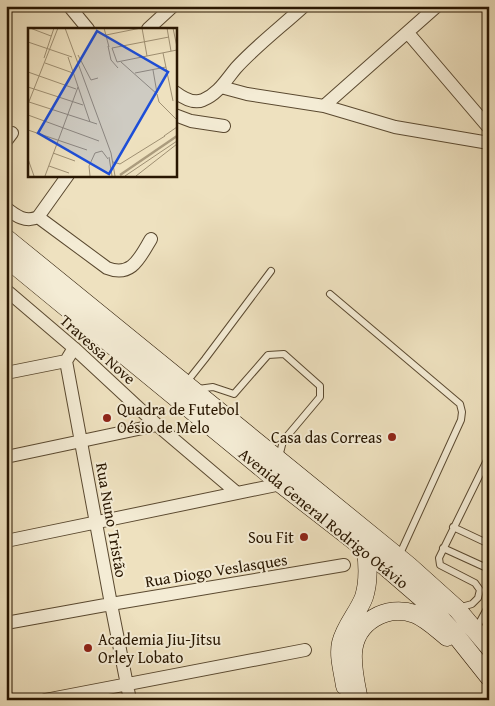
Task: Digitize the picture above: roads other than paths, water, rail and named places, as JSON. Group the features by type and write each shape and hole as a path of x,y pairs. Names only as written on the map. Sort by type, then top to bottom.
{"main road":[{"name":"Avenida General Rodrigo Otávio","path":"6,238 398,558 457,609 483,637"},
{"name":"Avenida General Rodrigo Otávio","path":"6,258 281,484 366,550 430,606 484,671"},
{"path":"348,700 340,644 363,598 367,585 366,550"},
{"path":"359,700 353,652 356,638 362,627 374,617 389,612 405,612 416,615 430,623 484,671"}],"street":[{"path":"69,6 87,28"},
{"path":"149,28 173,6"},
{"path":"176,92 193,101 202,101 221,87 236,68 304,6"},
{"path":"324,106 437,6"},
{"path":"408,33 489,128"},
{"path":"221,87 246,94 324,106 394,127 489,143"},
{"path":"176,115 191,121 224,126"},
{"path":"6,208 24,220 32,220 38,217 67,176"},
{"path":"38,217 107,268 115,271 127,269 138,260 151,239"},
{"name":"Travessa Nove","path":"6,290 74,348 156,424 236,492"},
{"path":"6,373 66,361 74,348"},
{"name":"Rua Nuno Tristão","path":"66,361 130,700"},
{"path":"6,457 156,424"},
{"path":"6,541 281,484"},
{"name":"Rua Diogo Veslasques","path":"6,623 344,565"},
{"path":"45,700 305,650"}],"lane":[{"path":"271,271 205,359 188,386 213,388 234,394 268,355 284,354 320,386 320,397 283,441 278,459"},
{"path":"330,294 460,404 462,412 460,420 398,558"},
{"path":"457,609 472,604 478,598 480,590 475,583 440,566 439,558 489,456"},
{"path":"453,527 489,544"},
{"path":"443,548 489,569"},
{"path":"483,637 489,605"}],"place":[{"name":"Quadra de Futebol Oésio de Melo","path":"107,418"},
{"name":"Casa das Correas","path":"392,437"},
{"name":"Sou Fit","path":"304,537"},
{"name":"Academia Jiu-Jitsu Orley Lobato","path":"88,648"}]}
